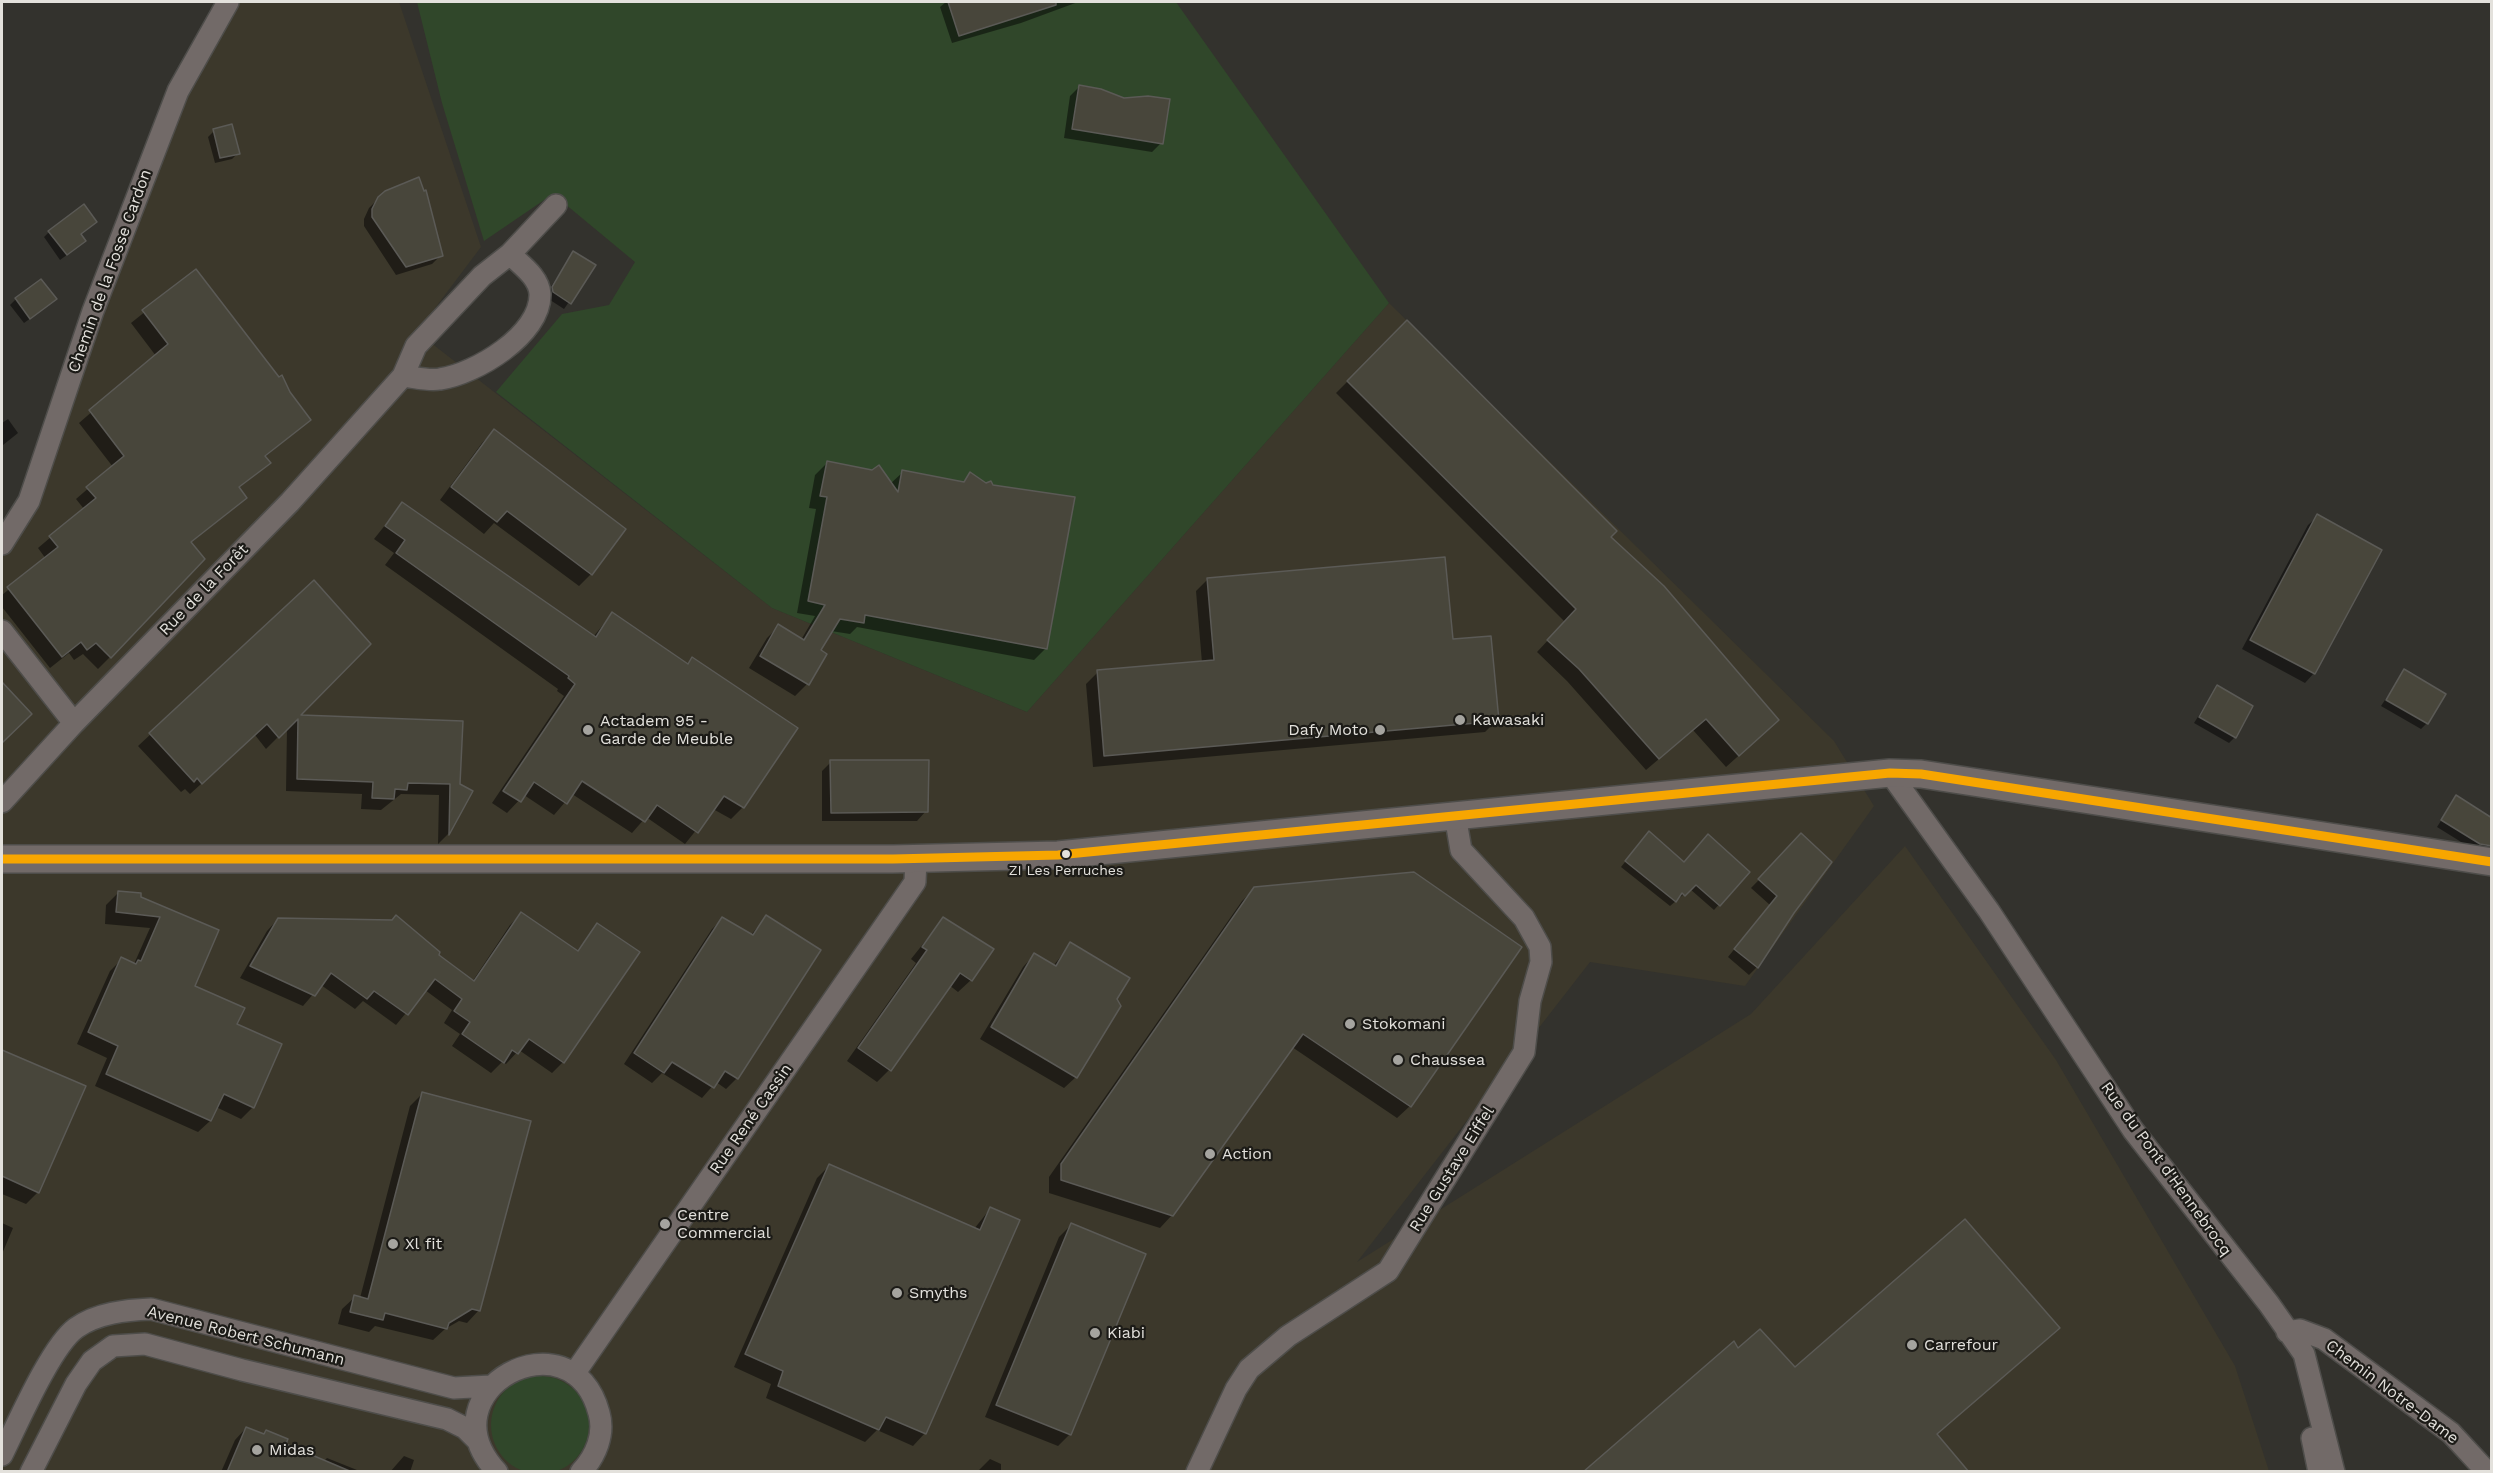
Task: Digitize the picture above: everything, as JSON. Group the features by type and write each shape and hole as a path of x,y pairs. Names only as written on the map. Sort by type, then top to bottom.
{"street":[{"name":"Chemin de la Fosse Cardon","path":"2,544 29,501 93,312 178,92 228,2"},
{"name":"Rue de la Forêt","path":"2,802 74,723 290,502 403,376 416,346 482,276 510,254 556,205"},
{"path":"403,376 438,379 464,372 490,361 527,328 537,312 540,293 527,270 510,254"},
{"path":"2,631 74,723"},
{"path":"2,859 916,859 1058,855 1890,772 1921,774 2492,862"},
{"name":"Rue du Pont d'Hennebrocq","path":"1890,772 1989,911 2133,1130 2269,1304 2304,1354 2334,1472"},
{"name":"Rue Gustave Eiffel","path":"1197,1472 1236,1389 1249,1369 1288,1336 1388,1271 1524,1052 1530,1001 1541,962 1540,947 1524,918 1461,849 1455,815"},
{"name":"Rue René Cassin","path":"574,1374 915,882 916,859"},
{"name":"Rue du Pont d'Hennebrocq","path":"1965,880 1980,914 2122,1136 2265,1322 2287,1345 2296,1361 2319,1472"},
{"name":"Avenue Robert Schumann","path":"2,1455 50,1361 76,1328 117,1311 151,1309 454,1388 491,1386"},
{"name":"Chemin Notre-Dame","path":"2287,1332 2300,1330 2324,1339 2451,1433 2487,1472"},
{"name":"Avenue Robert Schumann","path":"31,1472 76,1384 92,1361 113,1346 145,1344 242,1370 447,1419 465,1428 478,1441"},
{"path":"497,1472 486,1460 478,1441 476,1422 481,1403 491,1386 504,1374 521,1366 539,1364 557,1366 574,1374 587,1386 598,1410 600,1436 595,1453 581,1472"},
{"path":"595,1453 605,1472"}],"shaded area":[{"name":"ZI Les Perruches","path":"238,2 399,2 481,247 417,332 772,608 1027,712 1389,303 1834,741 1874,806 1745,986 1590,962 1357,1262 1751,1014 1905,846 2056,1060 2235,1366 2269,1471 2,1471 2,558 29,504 179,91"}],"green space":[{"path":"417,2 1176,2 1389,303 1027,712 772,608 496,392 562,314 609,305 635,262 553,194 484,241 442,103"},
{"path":"540,1376 559,1380 574,1391 585,1406 589,1425 585,1444 574,1459 559,1470 540,1474 521,1470 506,1459 495,1444 491,1425 495,1406 506,1391 521,1380"}],"building":[{"path":"948,2 1056,2 1056,5 959,36"},
{"path":"1079,85 1101,89 1124,98 1148,96 1170,99 1163,144 1072,129"},
{"path":"232,124 240,154 220,158 213,129"},
{"path":"419,177 424,191 426,190 443,256 406,267 372,217 372,209 378,197 385,191"},
{"path":"84,204 97,222 81,234 86,241 67,255 48,231"},
{"path":"573,251 596,265 571,304 553,292 552,287"},
{"path":"196,269 279,377 282,375 290,392 311,420 265,456 271,463 239,487 247,498 191,542 205,559 111,658 96,643 87,650 81,642 62,657 7,587 58,547 49,536 96,498 86,487 124,456 89,410 168,344 142,310"},
{"path":"41,279 57,299 30,319 15,298"},
{"path":"1407,320 1617,531 1611,537 1664,586 1779,720 1739,756 1706,719 1659,759 1579,669 1547,640 1576,609 1347,381"},
{"path":"494,429 626,529 592,575 507,511 497,522 451,487"},
{"path":"827,461 872,470 879,465 898,492 902,470 964,482 970,472 986,483 991,481 993,485 1075,497 1047,649 865,615 864,623 840,619 821,650 827,654 809,685 760,656 778,624 804,640 825,605 808,601 827,497 820,496"},
{"path":"402,502 596,637 612,612 688,664 692,657 798,728 744,808 724,796 698,833 657,805 645,822 582,781 567,804 534,782 521,802 503,791 575,684 568,678 569,676 396,553 405,540 385,526"},
{"path":"2317,514 2382,550 2315,674 2250,640"},
{"path":"1445,557 1453,639 1491,636 1499,721 1104,756 1097,670 1214,660 1207,578"},
{"path":"314,580 371,644 301,715 463,721 460,784 473,791 449,835 450,784 408,783 407,790 395,789 394,799 372,798 373,782 297,779 298,719 279,738 267,724 202,784 197,778 194,782 149,733"},
{"path":"2404,669 2446,694 2428,724 2386,700"},
{"path":"2,682 32,714 2,743"},
{"path":"2217,685 2253,706 2236,738 2199,717"},
{"path":"830,760 929,760 928,812 831,813"},
{"path":"2456,795 2492,818 2492,846 2480,844 2441,820"},
{"path":"1649,831 1684,862 1708,834 1750,872 1720,906 1696,885 1685,896 1682,893 1676,902 1625,861"},
{"path":"1801,833 1832,862 1794,913 1758,968 1734,949 1777,896 1758,879"},
{"path":"1414,872 1522,947 1411,1107 1303,1034 1173,1216 1061,1180 1061,1164 1254,887"},
{"path":"118,891 141,893 141,897 219,930 195,986 245,1008 237,1024 282,1044 254,1108 224,1094 211,1121 106,1074 118,1046 88,1032 121,957 136,964 138,960 141,961 160,917 116,912"},
{"path":"521,912 578,951 597,923 640,952 564,1063 529,1039 518,1054 512,1050 504,1063 462,1034 470,1022 454,1011 462,999 435,979 408,1015 374,991 367,999 331,973 315,996 250,966 278,918 392,920 396,915 440,952 439,955 474,981"},
{"path":"766,915 821,950 738,1079 725,1071 714,1088 672,1062 664,1073 634,1053 722,917 753,935"},
{"path":"943,917 994,949 972,981 960,973 891,1071 858,1048 927,950 922,947"},
{"path":"1070,942 1130,978 1117,999 1121,1006 1077,1078 991,1027 1034,953 1056,966"},
{"path":"2,1050 86,1086 39,1193 2,1176"},
{"path":"422,1092 531,1121 480,1311 472,1309 449,1323 447,1329 385,1313 383,1320 350,1312 354,1295 368,1299"},
{"path":"829,1164 980,1230 990,1207 1020,1220 926,1434 886,1417 879,1430 778,1386 783,1371 745,1354"},
{"name":"Carrefour","path":"1965,1219 2060,1328 1937,1434 1969,1472 1583,1472 1734,1341 1738,1348 1760,1329 1795,1367"},
{"path":"1071,1223 1146,1254 1071,1435 996,1405"},
{"path":"246,1427 264,1434 266,1430 288,1439 286,1444 352,1472 227,1472"}],"transit line":[{"path":"2,859 893,859 1058,855 1890,773 1921,774 2492,862"}],"place":[{"name":"Kawasaki","path":"1460,720"},
{"name":"Actadem 95 - Garde de Meuble","path":"588,730"},
{"name":"Dafy Moto","path":"1380,730"},
{"name":"ZI Les Perruches","path":"1066,854"},
{"name":"Stokomani","path":"1350,1024"},
{"name":"Chaussea","path":"1398,1060"},
{"name":"Action","path":"1210,1154"},
{"name":"Centre Commercial","path":"665,1224"},
{"name":"Xl fit","path":"393,1244"},
{"name":"Smyths","path":"897,1293"},
{"name":"Kiabi","path":"1095,1333"},
{"name":"Carrefour","path":"1912,1345"},
{"name":"Midas","path":"257,1450"}]}
